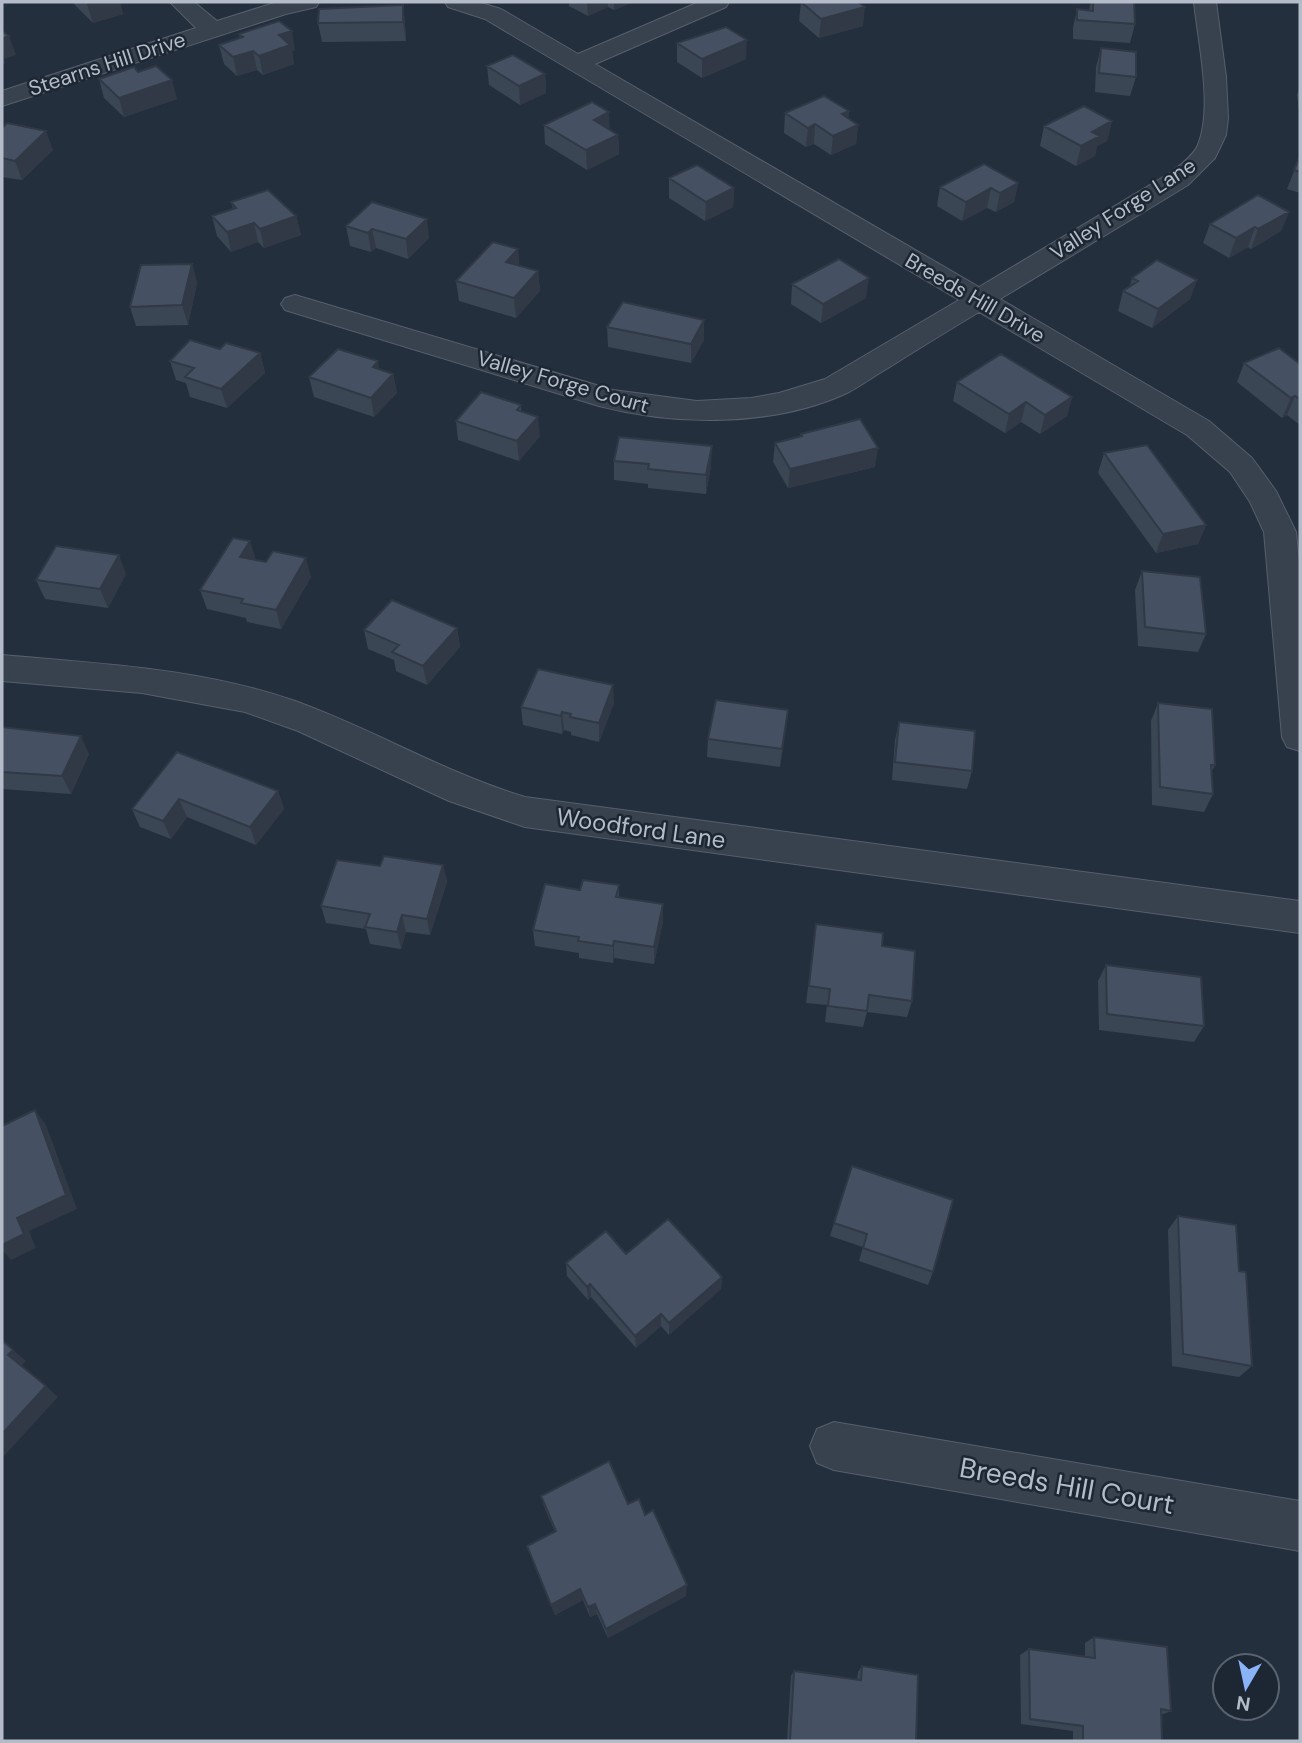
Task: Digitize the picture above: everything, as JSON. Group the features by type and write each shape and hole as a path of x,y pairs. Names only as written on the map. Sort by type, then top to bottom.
{"street":[{"path":"181,2 213,30 308,2"},
{"name":"Breeds Hill Drive","path":"456,2 493,14 1198,428 1231,456 1250,477 1270,510 1283,545 1300,737"},
{"path":"577,64 718,2"},
{"name":"Valley Forge Lane","path":"979,300 1179,179 1198,164 1214,135 1216,122 1205,2"},
{"name":"Stearns Hill Drive","path":"2,99 213,30"},
{"name":"Valley Forge Court","path":"295,304 610,398 655,408 719,412 786,403 836,386 979,300"},
{"name":"Woodford Lane","path":"2,668 173,686 234,696 306,720 484,801 525,812 1300,917"},
{"name":"Breeds Hill Court","path":"834,1446 1300,1527"}],"building":[{"path":"801,2 858,2 865,7 821,19"},
{"path":"1093,2 1134,2 1135,24 1077,20 1077,9 1093,11"},
{"path":"403,5 403,22 318,23 319,9"},
{"path":"279,21 292,31 279,35 290,45 259,56 253,51 233,57 219,45 243,37 239,34"},
{"path":"726,27 747,40 702,59 677,43"},
{"path":"1101,48 1136,52 1136,77 1099,73"},
{"path":"513,55 545,74 519,86 487,66"},
{"path":"156,66 172,80 119,98 99,79 134,67 138,72"},
{"path":"824,96 849,111 842,114 858,125 833,136 815,124 808,128 785,113"},
{"path":"592,102 609,112 594,120 618,135 586,150 544,125"},
{"path":"1084,106 1112,121 1092,132 1100,136 1081,146 1044,126"},
{"path":"7,123 46,131 15,161 2,158 2,128"},
{"path":"1300,156 1300,172 1294,170"},
{"path":"984,164 1018,183 1000,193 991,188 966,202 940,187"},
{"path":"697,165 734,188 706,202 669,178"},
{"path":"268,190 296,216 260,229 254,223 227,232 212,216 236,208 231,202"},
{"path":"1258,195 1289,212 1236,238 1210,224"},
{"path":"372,202 427,219 406,239 372,229 368,233 346,226"},
{"path":"493,242 518,249 506,262 538,271 514,298 456,281"},
{"path":"839,259 869,278 823,304 792,284"},
{"path":"1157,260 1197,280 1158,309 1123,291 1138,281 1132,278"},
{"path":"192,264 182,305 130,307 141,265"},
{"path":"623,302 704,320 691,344 607,327"},
{"path":"190,340 220,349 226,343 260,353 221,389 185,377 194,368 170,361"},
{"path":"1279,348 1300,364 1300,399 1295,396 1291,398 1244,363"},
{"path":"338,349 378,361 373,367 393,374 371,398 309,377"},
{"path":"1001,354 1072,397 1045,415 1026,402 1009,414 957,382"},
{"path":"481,392 521,405 517,410 538,417 517,441 456,421"},
{"path":"860,419 878,448 790,469 775,443 802,436 801,434"},
{"path":"619,437 712,446 706,475 648,469 649,464 614,461"},
{"path":"1147,445 1206,525 1163,534 1104,453"},
{"path":"233,538 250,541 240,557 266,562 273,551 306,558 276,610 241,603 243,599 200,590"},
{"path":"56,546 119,555 100,589 36,580"},
{"path":"1142,571 1200,577 1206,634 1145,627"},
{"path":"392,600 457,628 423,666 392,652 399,645 364,630"},
{"path":"538,669 613,685 599,723 570,717 571,714 562,712 561,716 521,707"},
{"path":"716,700 788,710 782,749 708,739"},
{"path":"1158,703 1212,709 1215,765 1211,765 1213,794 1160,787"},
{"path":"899,722 975,731 972,771 895,762"},
{"path":"2,727 81,736 62,776 2,772"},
{"path":"177,752 278,791 250,827 179,799 163,821 132,809"},
{"path":"384,856 443,865 427,919 402,915 397,932 365,927 370,914 321,906 337,860 380,866"},
{"path":"583,880 619,885 616,897 663,904 654,947 614,941 613,946 578,941 579,937 533,930 545,884 580,890"},
{"path":"816,924 883,933 882,946 915,951 912,1001 869,995 867,1011 828,1006 830,989 809,986"},
{"path":"1106,965 1201,977 1204,1026 1107,1014"},
{"path":"35,1110 66,1195 17,1218 24,1234 2,1245 2,1126"},
{"path":"852,1166 953,1200 933,1272 863,1248 867,1234 834,1223"},
{"path":"1178,1216 1236,1225 1239,1271 1246,1272 1252,1366 1183,1354"},
{"path":"668,1219 722,1277 669,1323 661,1314 635,1336 590,1284 587,1287 566,1263 606,1231 626,1254"},
{"path":"2,1340 13,1350 8,1355 46,1386 2,1434"},
{"path":"609,1461 628,1504 639,1499 645,1515 653,1510 687,1585 606,1629 595,1604 588,1607 580,1589 551,1605 527,1546 556,1531 541,1496"},
{"path":"1094,1637 1167,1647 1171,1711 1161,1709 1162,1741 1083,1741 1083,1726 1030,1719 1029,1649 1095,1658"},
{"path":"862,1666 918,1675 916,1741 790,1741 794,1671 861,1680"}]}
